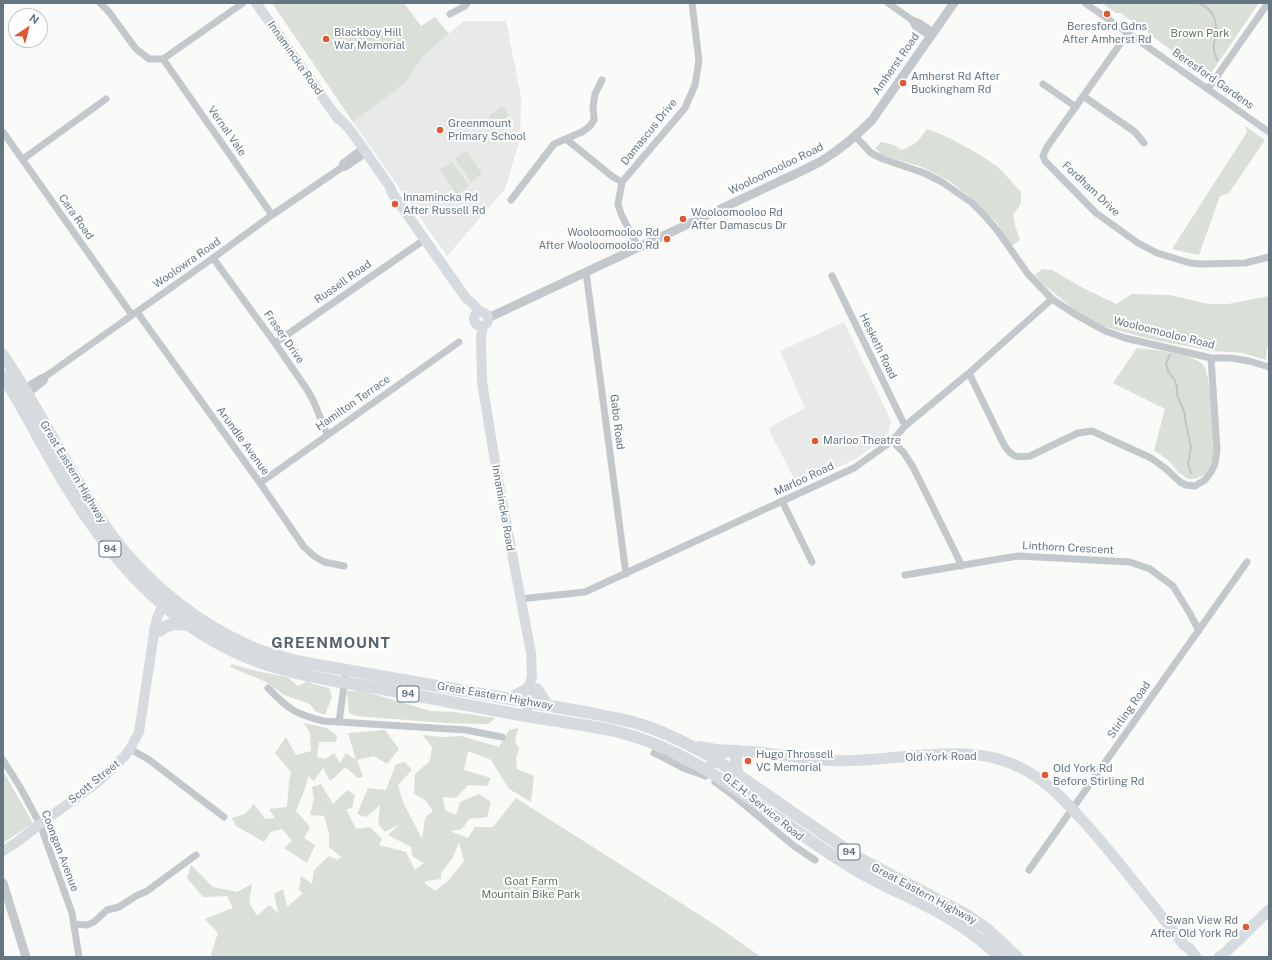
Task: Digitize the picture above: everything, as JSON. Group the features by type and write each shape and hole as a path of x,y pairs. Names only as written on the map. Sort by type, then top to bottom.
{"highway":[{"name":"Great Eastern Highway","path":"3,355 70,493 96,531 127,569 149,592 243,643 345,677 529,716 611,731 651,742 671,756 710,773 750,798 852,868 961,925 980,939 1000,957"},
{"name":"Great Eastern Highway","path":"3,376 21,394"},
{"name":"Great Eastern Highway","path":"170,603 188,625 222,646 253,660 290,672 345,677 531,702 633,722 656,729 719,762 857,857 966,915 987,929 1017,957"},
{"path":"157,636 165,626 172,624 188,625"},
{"path":"509,699 526,690 533,684 546,705"},
{"path":"680,741 705,748 737,751 736,770 739,776"}],"main road":[{"name":"Innamincka Road","path":"256,3 334,113 351,131 363,152 390,187 392,193 424,240 466,298 467,305 484,318 479,336 481,338 482,382 497,474 531,653 533,684 529,716"},
{"name":"Scott Street","path":"3,851 98,782 124,757 130,749 139,732 157,636 170,603"},
{"name":"Old York Road","path":"737,751 819,760 854,760 968,754 1010,763 1024,769 1040,779 1059,795 1072,809 1118,861 1184,945 1190,949 1196,957"},
{"path":"710,773 719,762 733,757 737,751"},
{"path":"1222,956 1269,910"},
{"name":"Old York Road","path":"1184,945 1185,951 1189,957"}],"street":[{"path":"100,3 109,12 136,49 149,59 163,59 243,3"},
{"path":"450,14 465,6 467,3"},
{"name":"Damascus Drive","path":"638,247 621,214 618,204 622,182 685,108 695,85 699,61 692,3"},
{"path":"888,3 912,20 918,22 931,34"},
{"name":"Amherst Road","path":"856,137 877,113 954,3"},
{"name":"Beresford Gardens","path":"1085,3 1269,132"},
{"path":"1208,89 1268,3"},
{"name":"Fordham Drive","path":"1128,33 1047,147 1043,156 1049,165 1096,213 1157,254 1190,263 1201,264 1245,263 1269,257"},
{"name":"Vernal Vale","path":"163,59 272,215"},
{"path":"511,200 554,144 582,132 590,126 594,120 593,107 596,94 602,80"},
{"path":"1043,84 1076,106"},
{"path":"1083,96 1135,132 1144,143"},
{"path":"22,159 106,99"},
{"name":"Cara Road","path":"3,132 134,313"},
{"name":"Wooloomooloo Road","path":"484,318 771,186 822,160 856,137 871,153 883,160 924,172 972,202 997,230 1028,274 1052,298 1078,316 1105,331 1125,338 1211,358 1231,358 1249,361 1269,367"},
{"path":"566,139 613,177 622,182"},
{"name":"Woolowra Road","path":"21,394 41,378 46,376 272,215 341,168 346,167 363,152"},
{"name":"Russell Road","path":"275,343 424,240"},
{"name":"Fraser Drive","path":"213,258 275,343 313,400 327,434"},
{"name":"Gabo Road","path":"586,272 626,574"},
{"name":"Hesketh Road","path":"832,276 905,426"},
{"name":"Marloo Road","path":"520,598 585,592 854,468 892,441 905,426 969,373 1052,298"},
{"name":"Arundle Avenue","path":"134,313 260,483 304,547 324,562 344,566"},
{"name":"Hamilton Terrace","path":"260,483 327,434 459,342"},
{"path":"969,373 1004,446 1008,452 1014,456 1030,456 1078,433 1092,431 1151,458 1165,468 1180,482 1186,485 1195,486 1206,480 1211,472 1217,456 1211,358"},
{"path":"892,441 904,453 913,467 962,566"},
{"path":"782,501 812,562"},
{"name":"Linthorn Crescent","path":"905,575 1019,556 1130,562 1150,569 1173,586 1199,631"},
{"name":"Stirling Road","path":"1029,870 1247,562"},
{"path":"339,722 345,677"},
{"path":"268,688 282,703 292,710 306,717 323,721 466,730 502,737"},
{"path":"671,756 680,741"},
{"path":"130,749 148,758 224,817"},
{"name":"G.E.H. Service Road","path":"654,753 671,756 684,769 699,772 734,796 794,846 815,860"},
{"name":"Coongan Avenue","path":"3,760 20,787 40,824 72,913 79,957"},
{"path":"74,924 86,925 94,922 107,910 119,907 147,891 196,855"},
{"path":"3,883 26,957"}],"shaded area":[{"name":"Greenmount Primary School","path":"464,21 506,21 521,97 520,139 505,189 447,256 353,122 404,84 425,54"},
{"path":"844,322 891,421 888,434 858,458 798,486 768,428 805,408 780,351"}],"green space":[{"path":"272,3 404,3 421,26 435,17 449,34 425,54 404,84 353,122"},
{"name":"Brown Park","path":"1102,3 1259,3 1209,76 1190,64 1121,13 1116,13"},
{"path":"502,106 509,115 496,125 489,116"},
{"path":"1245,126 1265,140 1229,193 1220,196 1199,255 1172,249 1247,132"},
{"path":"927,129 955,141 984,158 1000,169 1021,192 1021,203 1013,215 1020,240 1011,246 997,223 970,197 948,180 922,167 882,155 875,148 881,142 894,145 902,150 916,142"},
{"path":"466,151 482,174 471,182 455,158"},
{"path":"452,162 469,186 457,195 440,170"},
{"path":"1042,269 1052,270 1083,288 1116,304 1132,294 1170,295 1208,304 1228,304 1269,296 1269,346 1267,348 1266,360 1243,353 1213,351 1154,340 1105,327 1080,314 1042,283 1035,275"},
{"path":"1137,348 1183,355 1192,358 1204,366 1210,393 1214,444 1212,460 1205,474 1188,479 1178,472 1169,461 1154,450 1165,409 1113,383"},
{"path":"232,664 256,671 287,677 298,686 307,681 329,688 332,697 325,715 315,711 310,704 284,695 266,682 230,667"},
{"path":"347,691 363,691 431,711 454,712 496,718 488,724 445,723 356,716 349,713"},
{"path":"304,723 327,728 337,736 336,742 319,742 317,757 325,759 334,753 340,763 346,753 356,760 348,733 385,730 399,749 387,764 374,756 357,760 363,777 358,778 345,767 330,781 323,768 314,781 308,776 305,789 296,811 310,827 304,838 315,845 307,863 284,848 292,841 282,829 271,832 264,842 236,826 232,818 245,814 254,804 265,819 275,818 269,809 287,807 291,772 275,753 286,737 296,755 311,751 310,733"},
{"name":"Goat Farm Mountain Bike Park","path":"518,728 515,742 519,749 516,758 517,769 534,776 531,802 509,789 491,760 468,751 464,770 491,778 487,786 468,785 456,798 443,797 445,810 456,815 460,802 479,794 491,802 487,817 469,819 462,829 450,831 468,838 475,827 493,827 516,798 720,928 761,957 213,957 211,954 218,933 205,919 233,908 227,896 203,897 187,878 191,865 213,887 237,892 252,884 249,902 257,916 269,905 278,913 274,894 283,889 287,907 303,893 299,890 301,876 312,884 314,870 329,856 337,860 341,857 329,847 329,834 324,816 310,815 314,799 312,787 321,784 333,804 347,790 355,795 352,808 346,809 356,829 370,827 382,839 379,845 406,852 415,870 424,863 412,856 411,847 388,835 400,824 385,832 378,824 380,805 366,817 357,814 368,788 386,790 396,764 405,762 412,770 398,785 403,802 422,839 425,818 433,811 425,800 414,794 415,774 430,761 432,747 422,735 444,737 461,736 499,747 509,730","holes":["459,842 464,861 448,881 435,891 425,883 426,881 441,879 441,873 453,857"]},
{"path":"3,771 33,823 3,843"}],"waterway":[{"path":"1200,4 1209,9 1214,16 1216,25 1214,49 1217,60"},
{"path":"1170,355 1166,363 1168,371 1174,379 1177,387 1177,395 1185,414 1191,447 1188,464 1191,473"}],"place":[{"name":"Beresford Gdns After Amherst Rd","path":"1107,14"},
{"name":"Blackboy Hill War Memorial","path":"326,39"},
{"name":"Amherst Rd After Buckingham Rd","path":"903,83"},
{"name":"Greenmount Primary School","path":"440,130"},
{"name":"Innamincka Rd After Russell Rd","path":"395,204"},
{"name":"Wooloomooloo Rd After Damascus Dr","path":"683,219"},
{"name":"Wooloomooloo Rd After Wooloomooloo Rd","path":"667,239"},
{"name":"Marloo Theatre","path":"815,441"},
{"name":"Hugo Throssell VC Memorial","path":"748,761"},
{"name":"Old York Rd Before Stirling Rd","path":"1045,775"},
{"name":"Swan View Rd After Old York Rd","path":"1246,927"}],"district":[{"name":"GREENMOUNT","path":"331,643"}]}
